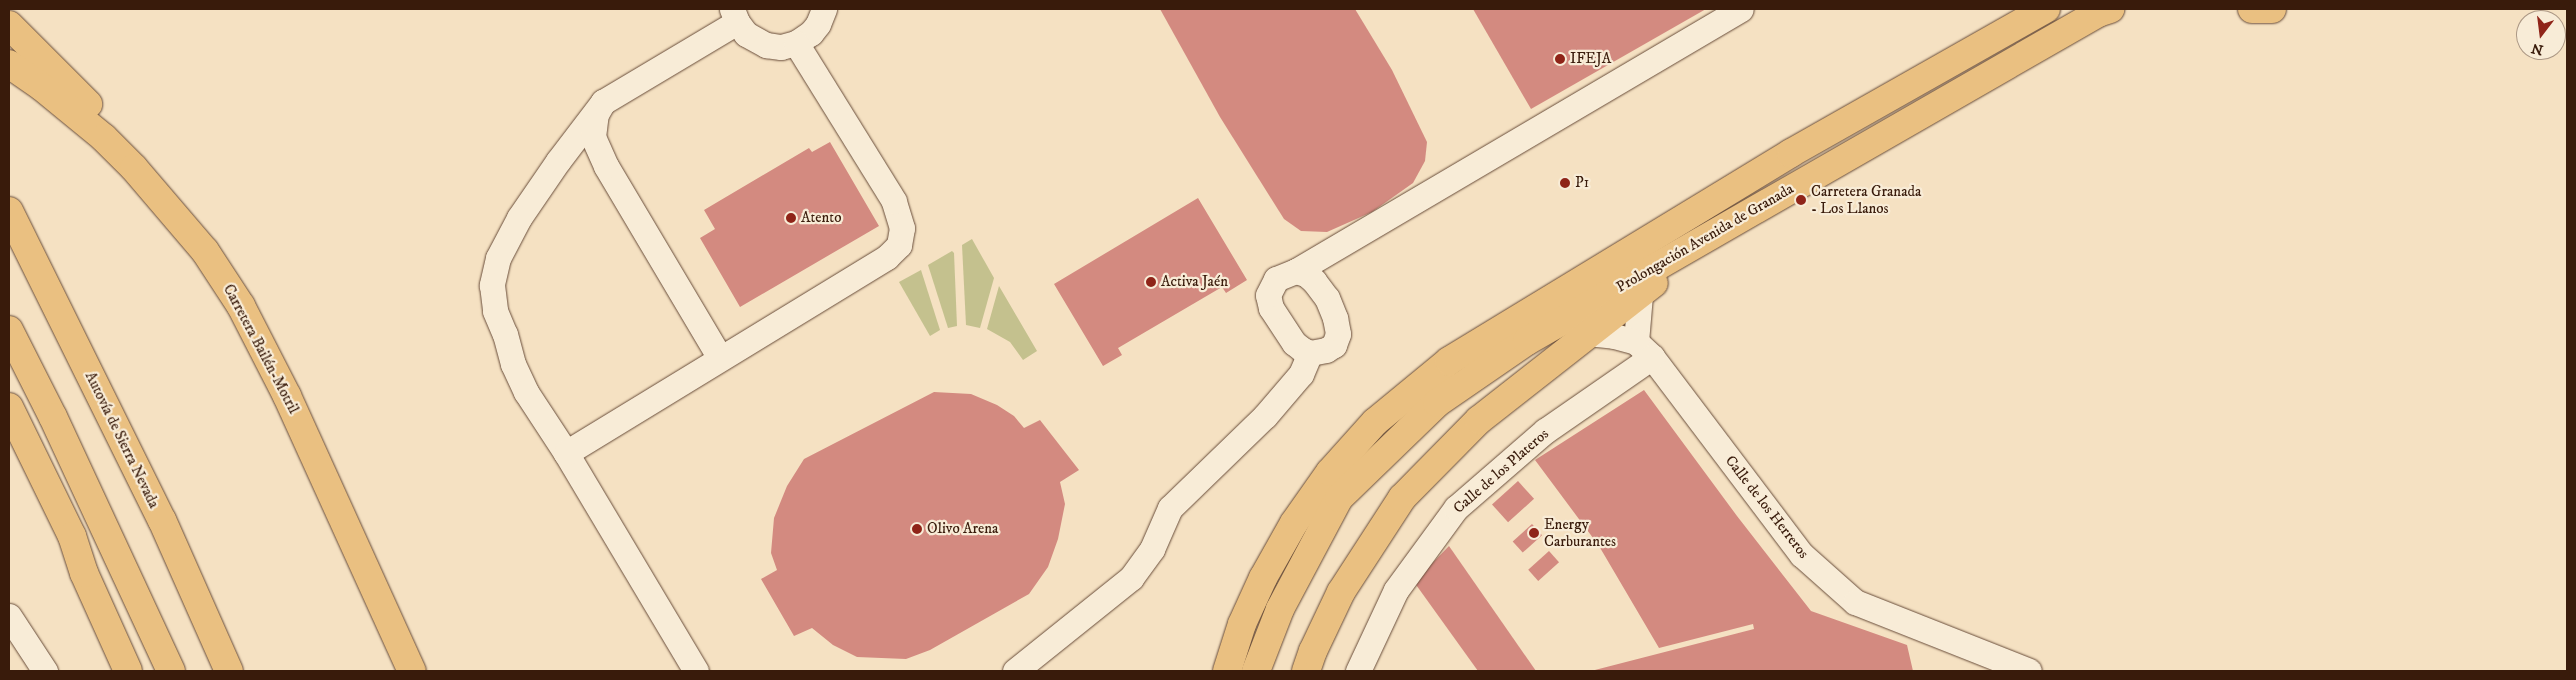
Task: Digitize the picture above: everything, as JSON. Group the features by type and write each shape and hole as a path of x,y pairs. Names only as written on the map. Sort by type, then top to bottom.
{"main road":[{"name":"Prolongación Avenida de Granada","path":"1227,671 1242,624 1263,578 1294,523 1330,472 1375,422 1449,361 1791,153 2046,9"},
{"name":"Prolongación Avenida de Granada","path":"1256,671 1280,609 1339,498 1437,403 1527,341 1722,227 2098,13 2110,9"},
{"path":"2252,9 2272,9"},
{"path":"9,25 103,119 134,168"},
{"name":"Carretera Bailén-Motril","path":"9,64 63,104 104,138 134,168 205,251 241,306 288,396 412,671"},
{"name":"Autovía de Sierra Nevada","path":"9,211 162,520 229,671"},
{"path":"1306,671 1312,651 1341,592 1402,498 1479,420 1722,227"},
{"path":"9,330 53,417 171,671"},
{"path":"9,406 72,536 84,574 128,671"},
{"path":"9,436 61,540 84,574"},
{"path":"395,636 423,671"}],"street":[{"path":"696,671 566,453 526,392 513,364 505,334 495,311 492,284 498,258 520,218 558,161 603,102 734,16 746,34 766,45 781,46 796,43 811,33 818,24 824,9"},
{"path":"1296,271 1310,278 1327,298 1338,326 1334,345 1326,350 1310,353 1294,343 1282,328 1271,308 1268,295 1276,279 1296,271 1524,134 1741,9"},
{"path":"566,453 888,257 899,245 902,228 894,201 796,43"},
{"path":"603,102 596,114 593,138 606,166 720,358"},
{"path":"1437,403 1467,391 1557,335 1573,331 1591,332 1644,350 1640,294"},
{"name":"Calle de los Herreros","path":"1644,350 1802,555 1855,602 2019,670"},
{"name":"Calle de los Plateros","path":"1358,671 1396,590 1456,508 1545,431 1644,350"},
{"path":"1015,671 1131,578 1152,549 1170,508 1265,416 1301,374 1310,353"},
{"path":"9,616 44,671"}],"shaded area":[{"path":"972,239 994,278 980,328 966,325 962,245"},
{"path":"952,251 954,253 957,326 948,328 928,265"},
{"path":"921,270 940,330 930,336 899,282"},
{"path":"999,286 1037,351 1023,360 1010,342 987,329"}],"building":[{"path":"1160,9 1355,9 1392,70 1427,142 1425,161 1413,183 1372,212 1327,232 1301,231 1284,219 1220,117"},
{"name":"IFEJA","path":"1473,9 1706,9 1531,109"},
{"name":"Atento","path":"830,142 879,226 740,307 700,238 715,229 704,210 809,148 812,152"},
{"name":"Activa Jaén","path":"1198,198 1247,280 1226,293 1222,287 1118,348 1122,355 1103,366 1054,284"},
{"path":"1644,390 1737,516 1811,611 1907,645 1913,671 1591,671 1754,629 1753,624 1659,648 1599,546 1535,460"},
{"name":"Olivo Arena","path":"934,392 971,394 997,405 1014,416 1024,428 1040,420 1079,470 1060,482 1065,504 1058,539 1048,567 1029,594 930,650 906,659 857,657 833,645 812,628 794,636 761,579 777,570 771,553 774,518 787,486 804,459"},
{"path":"1518,481 1534,499 1508,522 1492,504"},
{"path":"1532,524 1542,535 1523,553 1513,541"},
{"path":"1449,546 1536,671 1478,671 1414,582"},
{"path":"1549,551 1559,562 1538,581 1528,570"}],"place":[{"name":"IFEJA","path":"1560,59"},
{"name":"P1","path":"1565,183"},
{"name":"Carretera Granada - Los Llanos","path":"1801,200"},
{"name":"Atento","path":"791,218"},
{"name":"Activa Jaén","path":"1151,282"},
{"name":"Olivo Arena","path":"917,529"},
{"name":"Energy Carburantes","path":"1534,533"}]}
